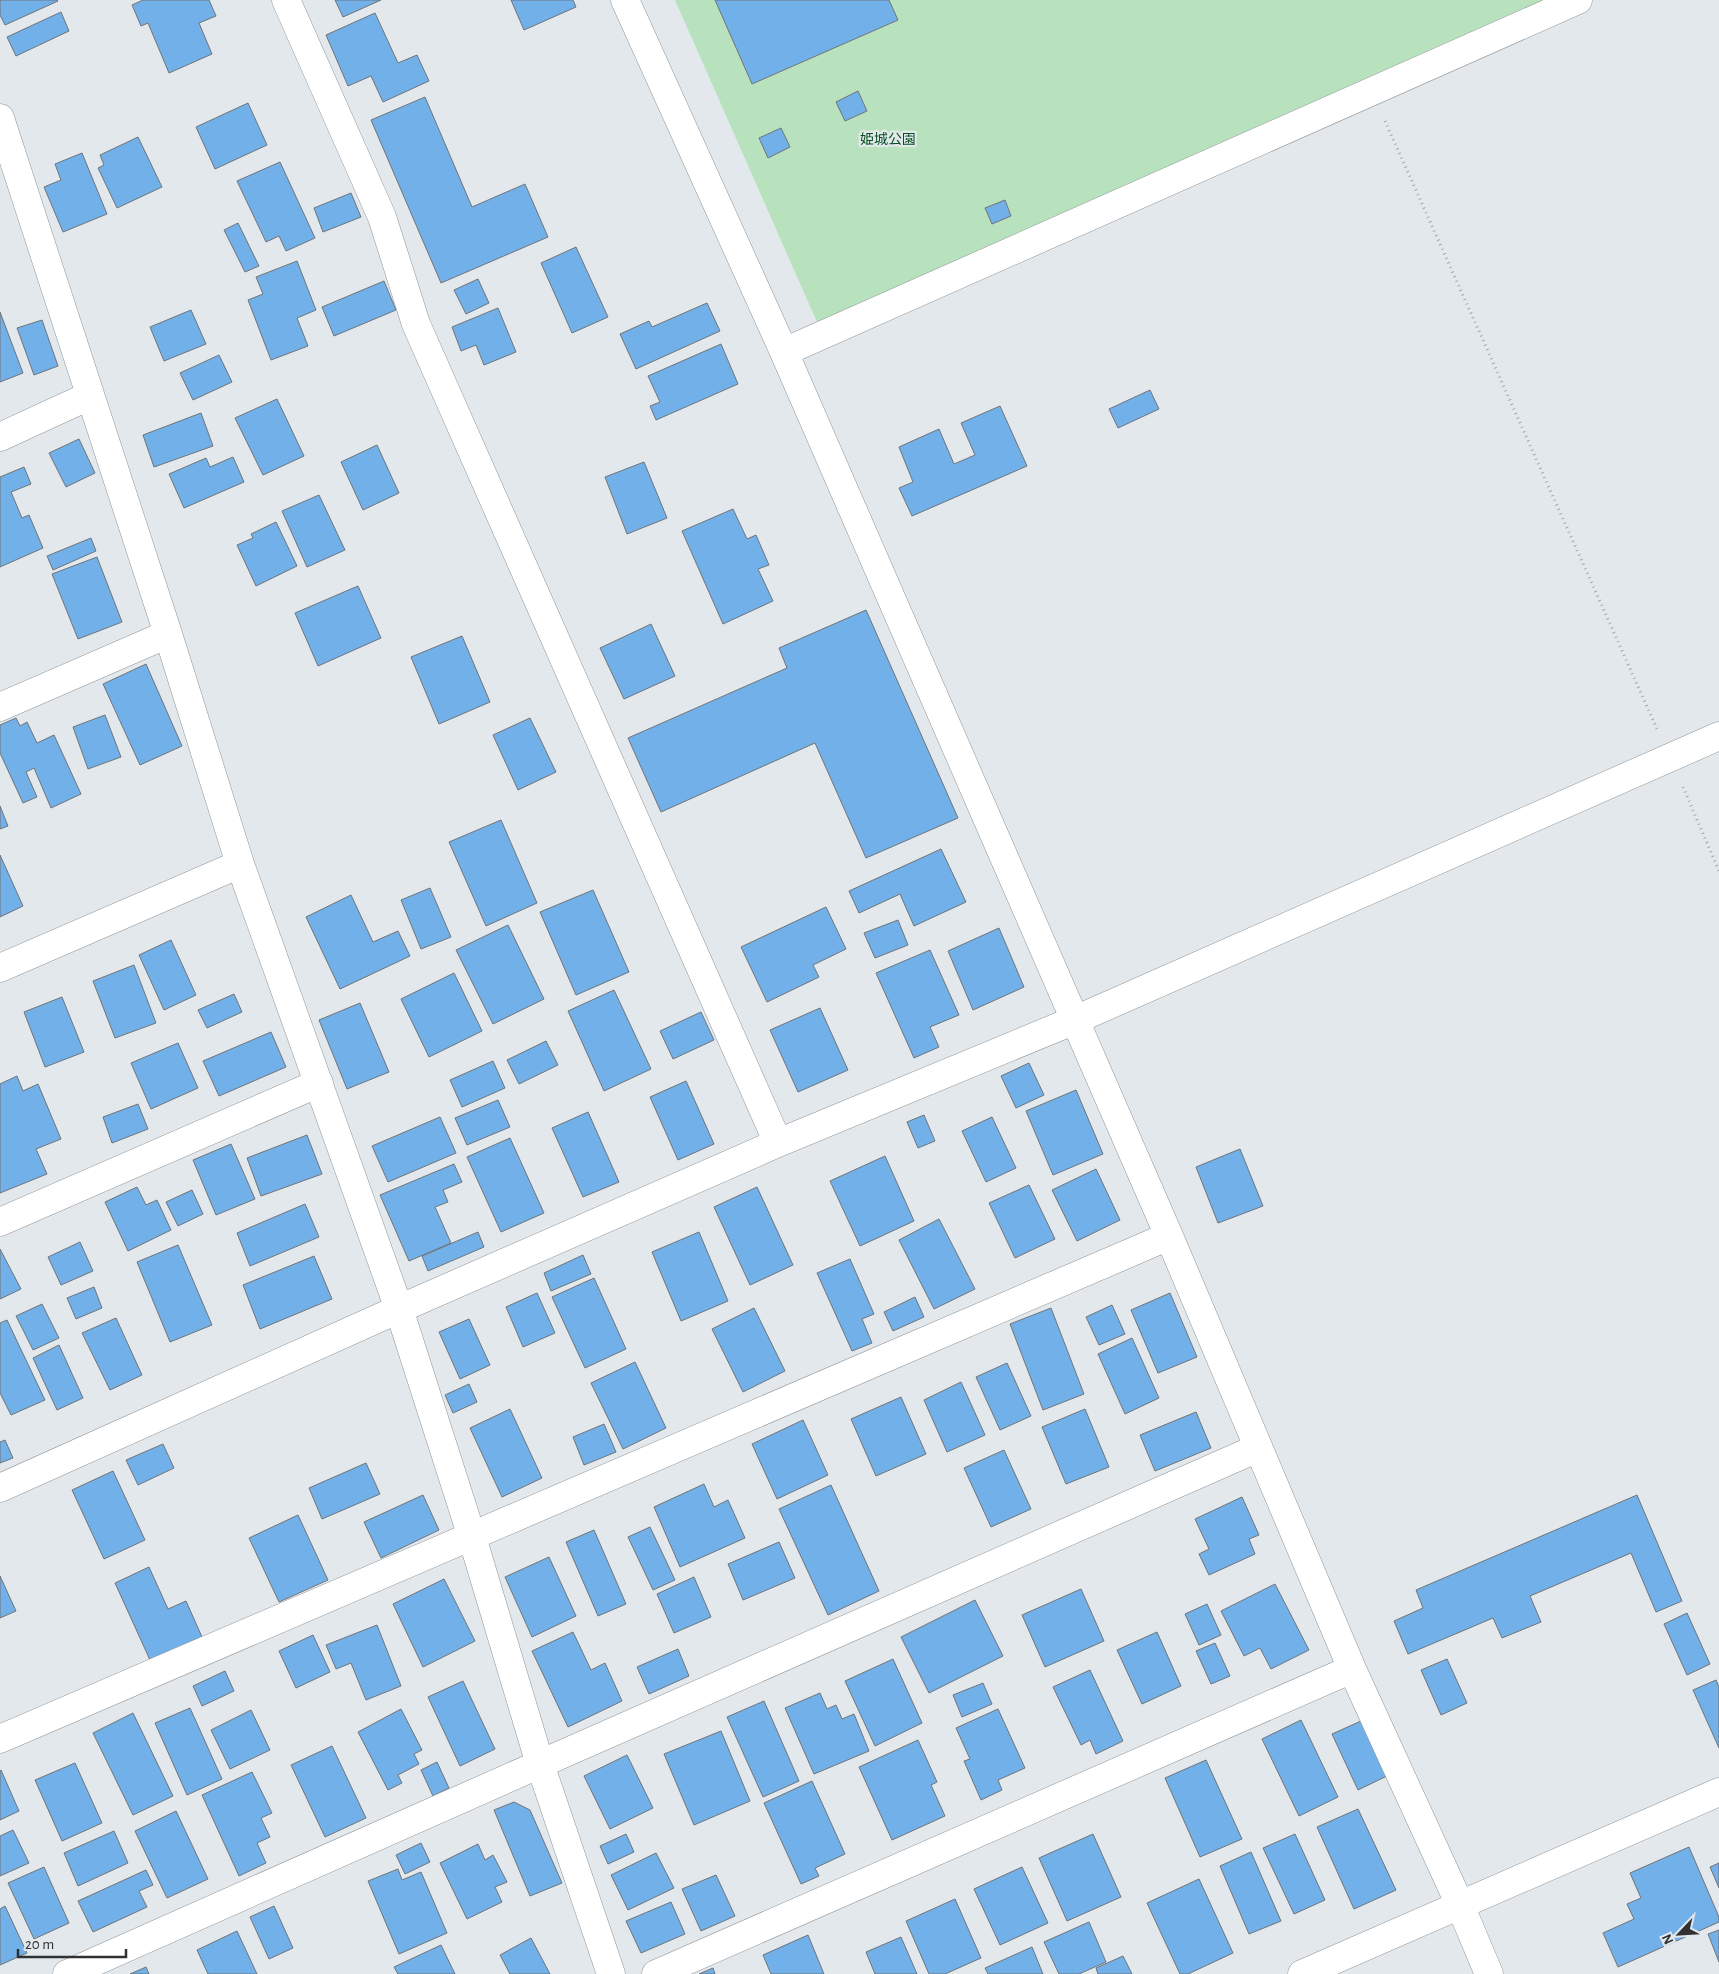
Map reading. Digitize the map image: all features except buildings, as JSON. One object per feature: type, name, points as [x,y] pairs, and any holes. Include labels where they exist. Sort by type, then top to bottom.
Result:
[{"type":"street","points":[[286,0],[382,217],[416,324],[778,1143]]},
{"type":"street","points":[[625,0],[784,352],[1169,1236],[1352,1670],[1460,1905],[1489,1974]]},
{"type":"street","points":[[784,352],[1578,0]]},
{"type":"street","points":[[0,118],[8,170],[89,396],[168,634],[240,864],[399,1308],[472,1537],[540,1764],[611,1974]]},
{"type":"street","points":[[0,437],[89,396]]},
{"type":"street","points":[[0,707],[168,634]]},
{"type":"street","points":[[0,1488],[399,1308],[778,1143],[1075,1020],[1719,736]]},
{"type":"street","points":[[0,968],[240,864]]},
{"type":"street","points":[[0,1222],[319,1083]]},
{"type":"street","points":[[0,1738],[472,1537],[1169,1236]]},
{"type":"street","points":[[67,1974],[1258,1448]]},
{"type":"street","points":[[656,1974],[1352,1670]]},
{"type":"street","points":[[1302,1974],[1719,1792]]},
{"type":"path","points":[[1371,91],[1670,757],[1719,871]]},
{"type":"green space","name":"姫城公園","points":[[675,0],[1543,0],[817,322]]}]
